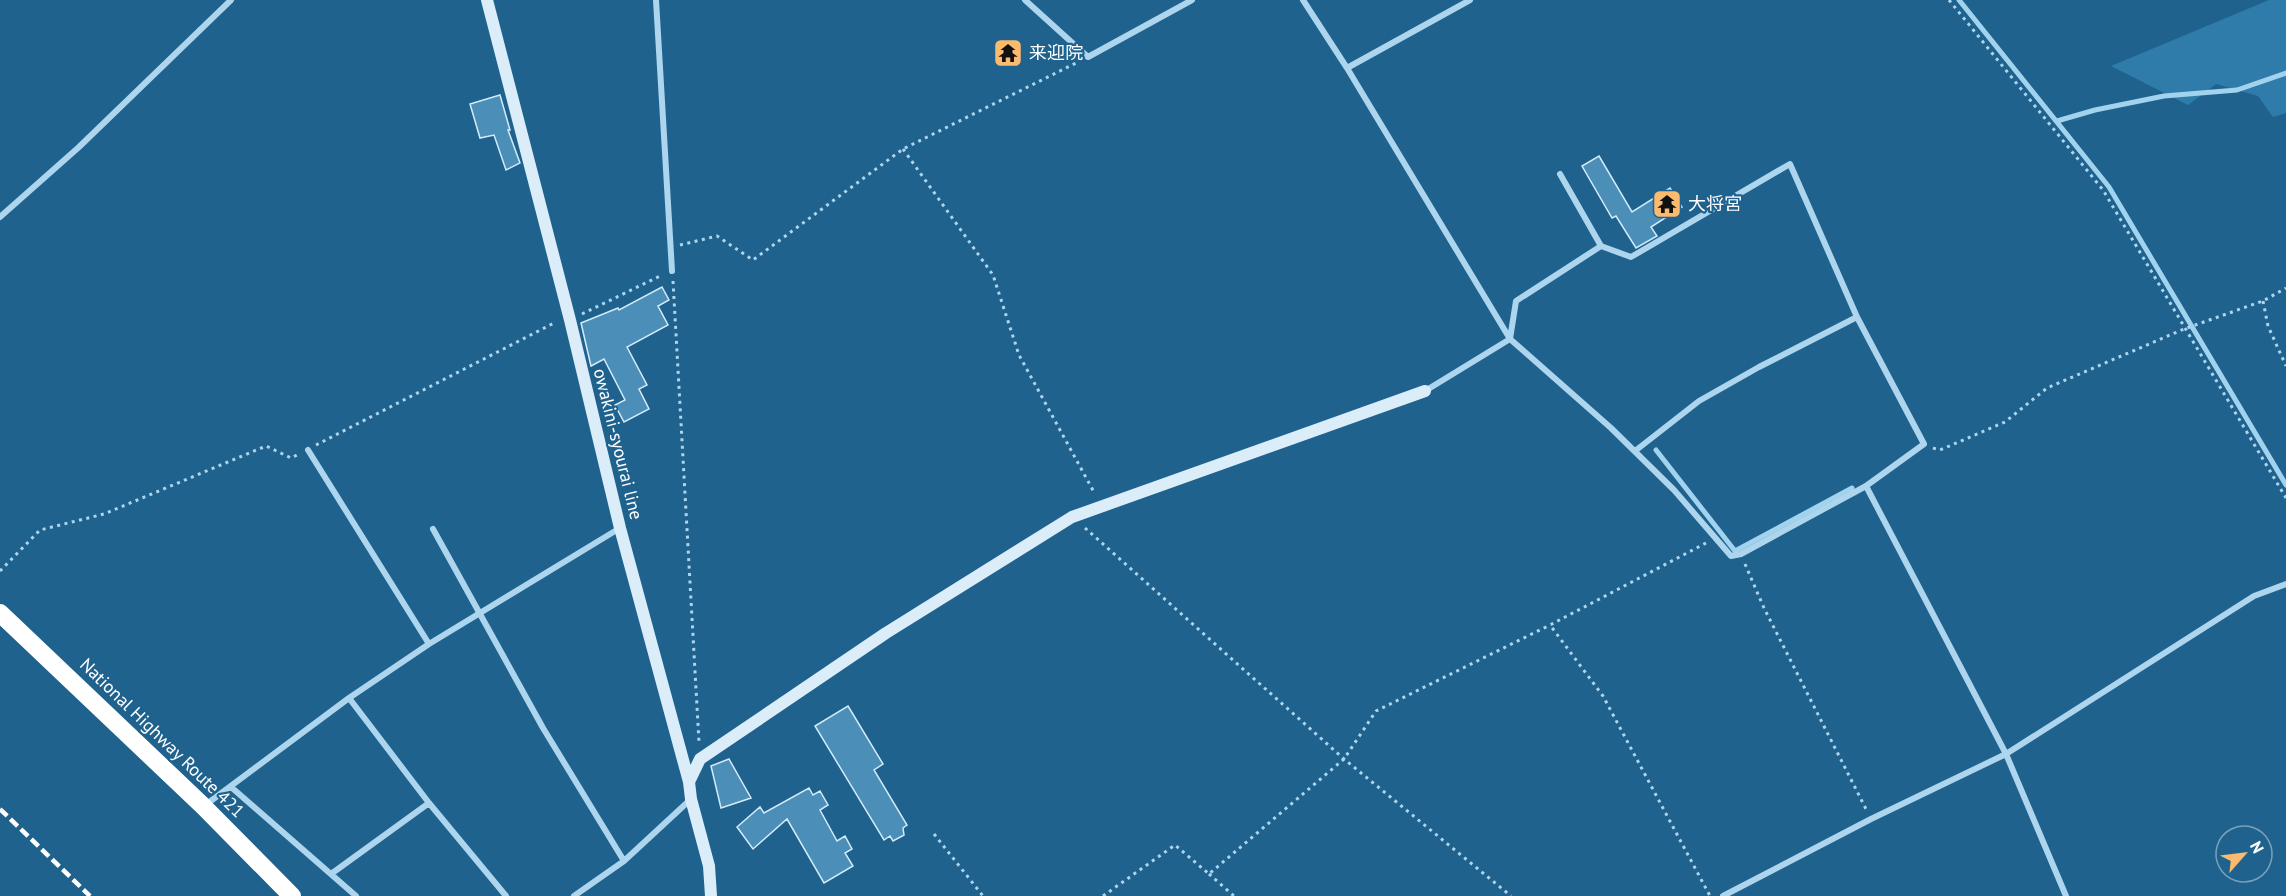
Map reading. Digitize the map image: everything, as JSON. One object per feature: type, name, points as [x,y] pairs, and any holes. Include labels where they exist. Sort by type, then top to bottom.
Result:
[{"type":"highway","name":"National Highway Route 421","points":[[0,613],[203,806],[292,896]]},
{"type":"main road","name":"owakini-syourai line","points":[[487,0],[569,318],[620,528],[689,782],[691,799],[709,866],[711,896]]},
{"type":"main road","points":[[689,782],[699,759],[886,633],[1072,517],[1425,391]]},
{"type":"street","points":[[0,217],[79,147],[231,0]]},
{"type":"street","points":[[656,0],[672,271]]},
{"type":"street","points":[[1024,0],[1088,57],[1192,0]]},
{"type":"street","points":[[1303,0],[1347,68],[1510,339],[1635,451],[1674,490],[1731,556],[1741,554],[1866,486],[1924,444],[1857,317],[1790,164],[1631,257],[1601,246],[1560,174]]},
{"type":"street","points":[[1347,68],[1470,0]]},
{"type":"street","points":[[1425,391],[1510,339],[1516,301],[1601,246]]},
{"type":"street","points":[[1635,451],[1699,401],[1759,367],[1857,317]]},
{"type":"street","points":[[308,450],[429,644]]},
{"type":"street","points":[[1866,486],[2006,754],[2066,896]]},
{"type":"street","points":[[203,806],[350,698],[429,644],[620,528]]},
{"type":"street","points":[[434,529],[543,728],[624,861]]},
{"type":"street","points":[[1723,896],[1871,819],[2006,754],[2254,596],[2286,584]]},
{"type":"street","points":[[350,698],[429,803],[506,896]]},
{"type":"street","points":[[231,787],[356,896]]},
{"type":"street","points":[[574,896],[624,861],[691,799]]},
{"type":"street","points":[[331,874],[429,803]]},
{"type":"path","points":[[1949,0],[2103,190],[2286,498]]},
{"type":"path","points":[[671,247],[717,236],[753,261],[903,149],[1088,57]]},
{"type":"path","points":[[903,149],[993,275],[1019,355],[1102,507]]},
{"type":"path","points":[[0,571],[40,531],[104,514],[266,446],[291,458],[569,318],[672,271],[699,759]]},
{"type":"path","points":[[1922,445],[1940,450],[2005,422],[2047,388],[2184,329],[2263,301],[2286,288]]},
{"type":"path","points":[[2263,301],[2268,326],[2286,366]]},
{"type":"path","points":[[1072,517],[1344,759],[1511,896]]},
{"type":"path","points":[[1209,874],[1344,759],[1377,711],[1550,626],[1716,538]]},
{"type":"path","points":[[1741,554],[1764,608],[1871,819]]},
{"type":"path","points":[[1550,626],[1603,696],[1710,896]]},
{"type":"path","points":[[934,834],[983,896]]},
{"type":"path","points":[[1103,896],[1175,845],[1234,896]]},
{"type":"shaded area","points":[[2269,0],[2286,0],[2286,113],[2273,117],[2258,96],[2216,84],[2188,105],[2111,66]]},
{"type":"building","points":[[500,95],[510,130],[508,130],[520,163],[506,170],[494,135],[480,138],[470,104]]},
{"type":"building","points":[[1599,156],[1632,212],[1670,188],[1682,207],[1651,227],[1657,236],[1636,248],[1616,216],[1612,218],[1582,166]]},
{"type":"building","points":[[662,287],[669,300],[658,306],[668,325],[627,347],[647,385],[639,389],[649,409],[624,422],[615,405],[625,400],[604,359],[591,366],[581,323],[618,308],[619,310]]},
{"type":"building","points":[[848,706],[883,764],[874,770],[907,825],[903,828],[904,835],[893,841],[890,836],[884,840],[815,726]]},
{"type":"building","points":[[729,759],[751,798],[721,808],[711,766]]},
{"type":"building","points":[[809,788],[813,795],[820,791],[828,805],[820,810],[837,841],[845,836],[852,849],[845,853],[853,866],[824,883],[787,819],[753,849],[737,827],[760,807],[764,813]]},
{"type":"waterway","points":[[1959,0],[2109,187],[2286,485]]},
{"type":"waterway","points":[[2057,121],[2095,110],[2164,96],[2237,90],[2286,73]]},
{"type":"waterway","points":[[1656,450],[1735,551],[1852,488]]},
{"type":"railway","points":[[0,809],[90,896]]},
{"type":"place","name":"来迎院","points":[[1008,53]]},
{"type":"place","name":"大将宮","points":[[1667,204]]}]
